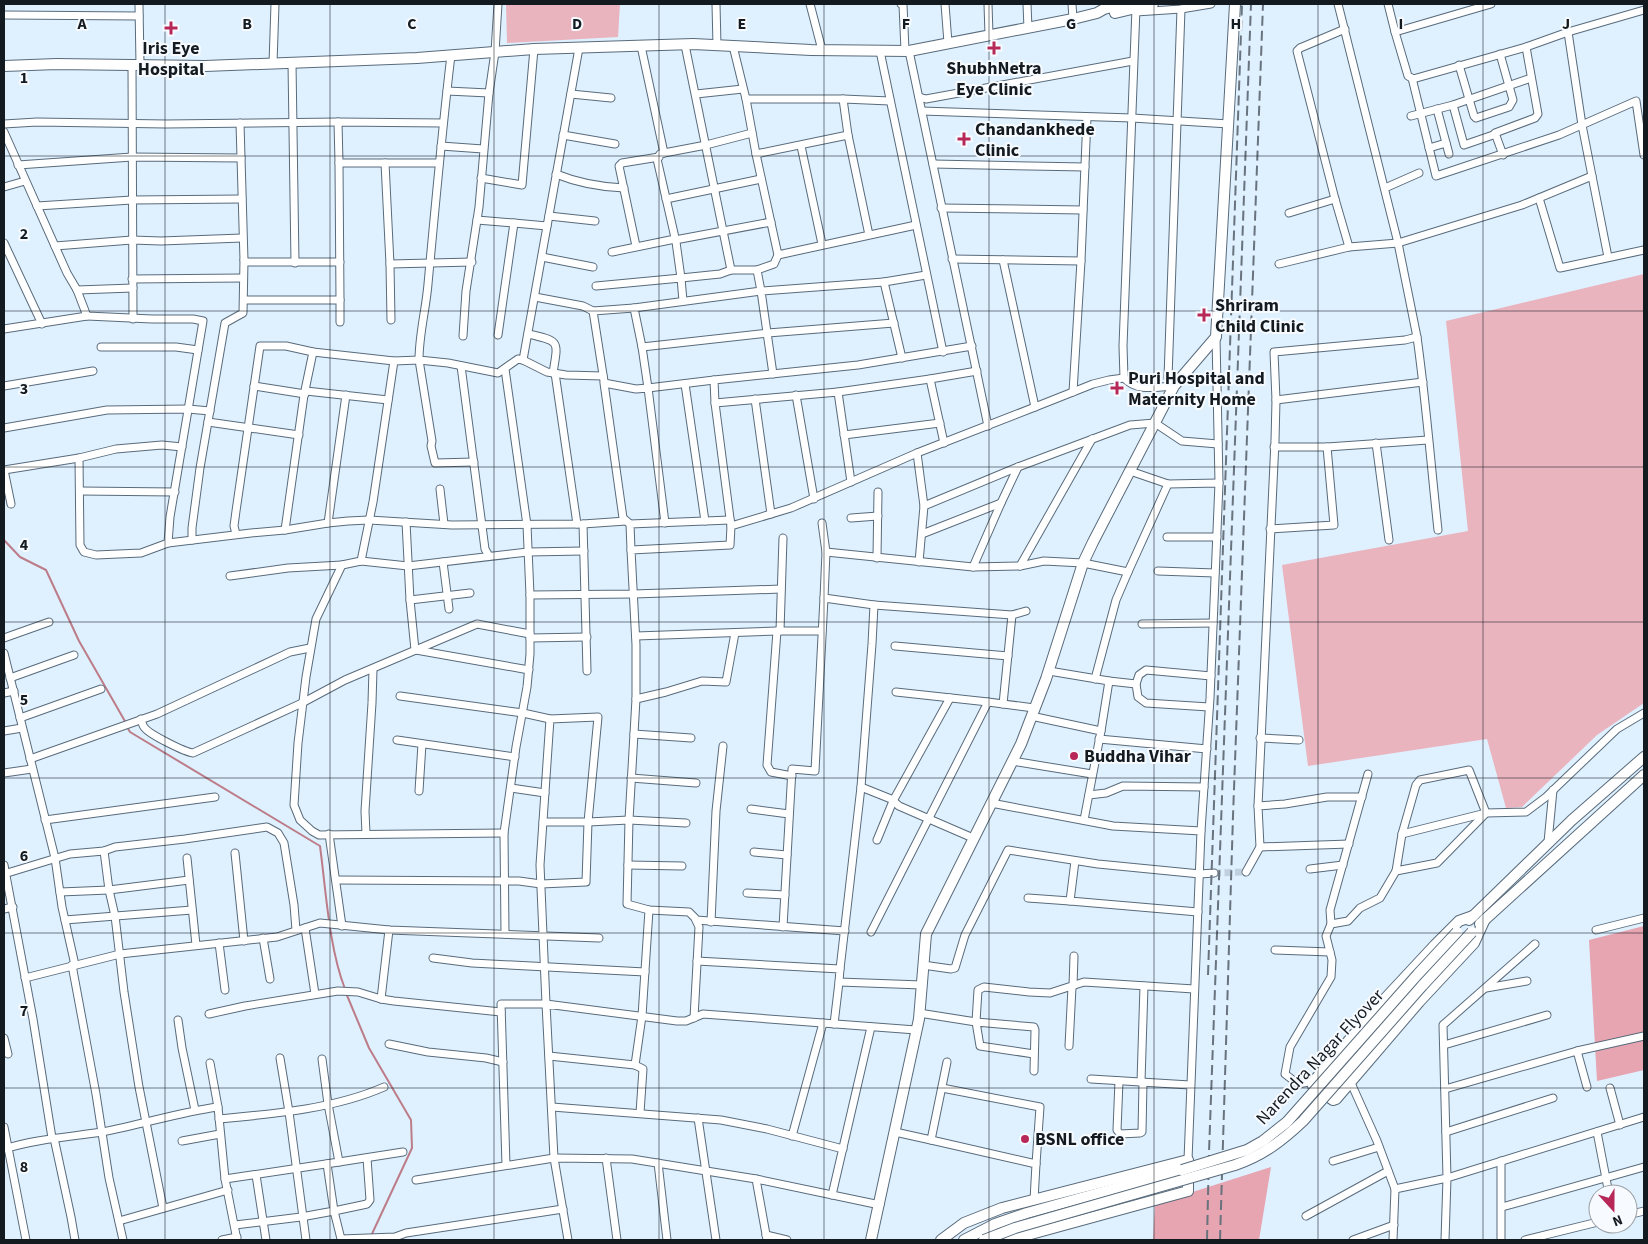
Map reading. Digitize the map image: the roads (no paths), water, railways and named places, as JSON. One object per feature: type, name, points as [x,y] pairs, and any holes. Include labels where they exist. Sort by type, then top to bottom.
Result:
[{"type":"street","points":[[133,319],[132,124],[139,4]]},
{"type":"street","points":[[273,64],[275,4]]},
{"type":"street","points":[[463,336],[466,294],[472,262],[495,52],[498,4]]},
{"type":"street","points":[[716,4],[718,46]]},
{"type":"street","points":[[810,4],[822,50]]},
{"type":"street","points":[[901,4],[903,5],[907,50],[919,97],[988,426]]},
{"type":"street","points":[[945,4],[948,43]]},
{"type":"street","points":[[988,4],[989,35]]},
{"type":"street","points":[[1027,4],[1028,28]]},
{"type":"street","points":[[1072,4],[1073,19]]},
{"type":"street","points":[[4,66],[57,64],[205,66],[273,64],[534,49],[685,45],[822,50],[907,50],[1028,28],[1126,7],[1153,4]]},
{"type":"street","points":[[1126,7],[1181,10],[1211,4]]},
{"type":"street","points":[[1009,1240],[1188,1191],[1194,988],[1201,831],[1210,707],[1219,483],[1216,337],[1236,4]]},
{"type":"street","points":[[1338,4],[1398,243],[1416,337],[1423,382],[1438,530]]},
{"type":"street","points":[[1390,4],[1395,32],[1408,76],[1412,78],[1436,176],[1503,155],[1636,101],[1644,155]]},
{"type":"street","points":[[1395,32],[1491,4]]},
{"type":"street","points":[[1126,7],[1133,61],[1123,346],[1124,378],[1131,385],[1143,388],[1174,386]]},
{"type":"street","points":[[1174,386],[1168,378],[1181,10]]},
{"type":"street","points":[[1412,78],[1526,47],[1568,32],[1644,10]]},
{"type":"street","points":[[4,15],[139,16]]},
{"type":"street","points":[[1345,30],[1300,48],[1298,51],[1335,200],[1349,247]]},
{"type":"street","points":[[1568,32],[1582,124],[1608,257]]},
{"type":"street","points":[[685,45],[731,270]]},
{"type":"street","points":[[642,46],[661,155]]},
{"type":"street","points":[[596,286],[720,274],[731,270],[757,270],[774,264],[778,255],[746,99],[733,46]]},
{"type":"street","points":[[1453,105],[1464,145],[1496,134],[1537,116],[1526,47]]},
{"type":"street","points":[[524,360],[579,48]]},
{"type":"street","points":[[481,178],[522,185],[534,49]]},
{"type":"street","points":[[880,50],[943,352]]},
{"type":"street","points":[[1459,65],[1476,118],[1509,107],[1512,104],[1513,100],[1500,54]]},
{"type":"street","points":[[451,55],[440,146],[427,293],[419,345],[419,360],[435,463],[474,462]]},
{"type":"street","points":[[919,97],[926,99],[1133,61]]},
{"type":"street","points":[[292,63],[295,262]]},
{"type":"street","points":[[1411,116],[1453,105],[1531,78]]},
{"type":"street","points":[[696,94],[743,88]]},
{"type":"street","points":[[447,91],[489,94]]},
{"type":"street","points":[[571,94],[611,98]]},
{"type":"street","points":[[746,99],[890,101]]},
{"type":"street","points":[[843,99],[848,135],[870,234]]},
{"type":"street","points":[[1436,109],[1448,154]]},
{"type":"street","points":[[922,111],[1132,118],[1229,124]]},
{"type":"street","points":[[1073,392],[1087,117]]},
{"type":"street","points":[[4,124],[37,122],[132,124],[443,123]]},
{"type":"street","points":[[338,122],[340,322]]},
{"type":"street","points":[[192,540],[192,528],[208,422],[225,323],[243,313],[244,260],[240,123]]},
{"type":"street","points":[[4,132],[67,273],[77,290],[87,316]]},
{"type":"street","points":[[636,246],[619,166],[622,163],[752,133]]},
{"type":"street","points":[[1496,134],[1503,155]]},
{"type":"street","points":[[564,135],[615,144]]},
{"type":"street","points":[[756,154],[848,135]]},
{"type":"street","points":[[1429,148],[1446,143]]},
{"type":"street","points":[[440,146],[484,149]]},
{"type":"street","points":[[801,146],[822,244]]},
{"type":"street","points":[[661,155],[657,159],[675,239],[683,301]]},
{"type":"street","points":[[18,165],[132,157],[241,158]]},
{"type":"street","points":[[339,163],[439,163]]},
{"type":"street","points":[[385,163],[391,320]]},
{"type":"street","points":[[933,164],[1085,167]]},
{"type":"street","points":[[1385,188],[1420,173]]},
{"type":"street","points":[[556,174],[569,180],[609,188],[624,188]]},
{"type":"street","points":[[1279,264],[1349,247],[1398,243],[1489,216],[1592,176]]},
{"type":"street","points":[[666,199],[761,179]]},
{"type":"street","points":[[4,187],[25,181]]},
{"type":"street","points":[[1539,198],[1560,268],[1644,250]]},
{"type":"street","points":[[37,206],[132,200],[242,199]]},
{"type":"street","points":[[1289,213],[1335,200]]},
{"type":"street","points":[[941,208],[1083,210]]},
{"type":"street","points":[[549,216],[595,222]]},
{"type":"street","points":[[477,220],[547,226]]},
{"type":"street","points":[[612,252],[771,222]]},
{"type":"street","points":[[498,335],[514,223]]},
{"type":"street","points":[[778,255],[916,225]]},
{"type":"street","points":[[55,246],[132,240],[161,241],[242,238]]},
{"type":"street","points":[[4,243],[42,324]]},
{"type":"street","points":[[542,257],[593,267]]},
{"type":"street","points":[[952,259],[1081,261]]},
{"type":"street","points":[[244,260],[246,262],[340,262]]},
{"type":"street","points":[[1003,260],[1034,407]]},
{"type":"street","points":[[390,264],[472,262]]},
{"type":"street","points":[[757,270],[762,291],[773,374]]},
{"type":"street","points":[[534,297],[583,306],[593,311],[634,308],[762,291],[884,282],[926,275]]},
{"type":"street","points":[[132,279],[243,278]]},
{"type":"street","points":[[884,282],[902,358]]},
{"type":"street","points":[[77,290],[133,288]]},
{"type":"street","points":[[244,300],[340,300]]},
{"type":"street","points":[[634,308],[648,388],[665,523]]},
{"type":"street","points":[[593,311],[623,518],[628,523],[634,594],[636,699],[629,820],[627,904],[649,910],[689,912],[696,920],[699,927],[694,1018]]},
{"type":"street","points":[[4,329],[87,316],[133,319],[193,319],[203,321],[168,543]]},
{"type":"street","points":[[642,347],[768,333],[894,323]]},
{"type":"street","points":[[528,334],[553,340],[557,349],[554,373],[584,551],[587,671]]},
{"type":"street","points":[[871,1240],[916,1030],[926,934],[1012,760],[1033,712],[1093,542],[1174,386],[1216,337]]},
{"type":"street","points":[[1246,872],[1260,847],[1258,806],[1260,738],[1276,400],[1274,352],[1405,340],[1416,337]]},
{"type":"street","points":[[236,534],[234,526],[260,346],[286,346],[313,352],[394,361],[419,360],[498,373],[518,359],[524,360],[547,372],[603,380],[636,389],[858,365],[972,346]]},
{"type":"street","points":[[101,347],[176,347],[198,350]]},
{"type":"street","points":[[285,530],[305,392],[313,352]]},
{"type":"street","points":[[361,561],[394,361]]},
{"type":"street","points":[[461,366],[485,549],[489,556]]},
{"type":"street","points":[[505,369],[527,525],[530,595],[528,670],[504,833],[505,934]]},
{"type":"street","points":[[715,403],[838,392],[930,379],[977,370]]},
{"type":"street","points":[[4,386],[93,371]]},
{"type":"street","points":[[79,458],[80,545],[84,552],[96,555],[141,553],[168,543],[285,530],[328,523],[369,520],[482,525],[705,521],[731,523],[791,508],[917,454],[1034,407],[1109,380],[1124,378]]},
{"type":"street","points":[[930,379],[944,443]]},
{"type":"street","points":[[631,550],[730,545],[731,523],[715,403],[714,380]]},
{"type":"street","points":[[1276,400],[1423,382]]},
{"type":"street","points":[[685,384],[705,521]]},
{"type":"street","points":[[254,386],[388,400]]},
{"type":"street","points":[[838,392],[852,482]]},
{"type":"street","points":[[328,523],[346,395]]},
{"type":"street","points":[[796,396],[814,499]]},
{"type":"street","points":[[755,399],[772,514]]},
{"type":"street","points":[[4,428],[107,410],[188,409],[210,411]]},
{"type":"street","points":[[208,422],[299,435]]},
{"type":"street","points":[[844,435],[940,423]]},
{"type":"street","points":[[924,506],[1018,467],[1130,425],[1155,424],[1182,441],[1218,444]]},
{"type":"street","points":[[1020,566],[1092,439]]},
{"type":"street","points":[[1274,447],[1428,440]]},
{"type":"street","points":[[1376,443],[1390,540]]},
{"type":"street","points":[[11,504],[4,470],[79,458],[116,449],[162,445],[182,447]]},
{"type":"street","points":[[1270,529],[1334,525],[1327,446]]},
{"type":"street","points":[[917,454],[924,506],[919,562]]},
{"type":"street","points":[[973,567],[1000,503],[1018,467]]},
{"type":"street","points":[[1130,471],[1168,484],[1219,483]]},
{"type":"street","points":[[1095,679],[1116,600],[1168,484]]},
{"type":"street","points":[[440,489],[444,524]]},
{"type":"street","points":[[80,491],[175,492]]},
{"type":"street","points":[[877,558],[878,492]]},
{"type":"street","points":[[922,534],[1000,503]]},
{"type":"street","points":[[851,518],[878,516]]},
{"type":"street","points":[[406,522],[415,650]]},
{"type":"street","points":[[782,927],[792,769],[815,771],[826,552],[822,524]]},
{"type":"street","points":[[1167,538],[1217,537]]},
{"type":"street","points":[[783,538],[779,631],[767,766],[770,772],[792,776]]},
{"type":"street","points":[[230,576],[288,568],[342,566],[361,561],[408,566],[528,552],[584,551]]},
{"type":"street","points":[[826,552],[973,567],[1020,566],[1044,561],[1084,564],[1128,572]]},
{"type":"street","points":[[443,562],[449,609]]},
{"type":"street","points":[[342,566],[316,619],[310,648],[302,703],[294,805],[300,820],[318,835],[504,833]]},
{"type":"street","points":[[1158,571],[1215,573]]},
{"type":"street","points":[[530,595],[781,589]]},
{"type":"street","points":[[410,600],[470,593]]},
{"type":"street","points":[[824,598],[874,606],[1012,615],[1026,611]]},
{"type":"street","points":[[834,1024],[861,787],[874,606]]},
{"type":"street","points":[[1003,704],[1012,615]]},
{"type":"street","points":[[4,638],[50,622]]},
{"type":"street","points":[[1142,624],[1213,623]]},
{"type":"street","points":[[141,719],[143,727],[152,734],[193,754],[302,703],[345,680],[373,670],[477,624],[530,636],[587,637]]},
{"type":"street","points":[[636,636],[822,631]]},
{"type":"street","points":[[636,699],[702,681],[726,682],[734,633]]},
{"type":"street","points":[[895,646],[1008,656]]},
{"type":"street","points":[[30,759],[157,714],[290,652],[310,648]]},
{"type":"street","points":[[415,650],[528,670]]},
{"type":"street","points":[[4,653],[55,859],[109,1178],[123,1240]]},
{"type":"street","points":[[10,678],[74,656]]},
{"type":"street","points":[[366,834],[365,811],[373,670]]},
{"type":"street","points":[[1210,707],[1146,702],[1138,697],[1136,684],[1139,675],[1146,670],[1211,676]]},
{"type":"street","points":[[1049,671],[1136,684]]},
{"type":"street","points":[[1084,820],[1109,681]]},
{"type":"street","points":[[20,718],[101,689]]},
{"type":"street","points":[[4,693],[14,691]]},
{"type":"street","points":[[896,692],[1003,704],[1101,731]]},
{"type":"street","points":[[336,880],[505,880],[541,884],[586,882],[588,822],[598,717],[550,719],[522,713],[400,696]]},
{"type":"street","points":[[877,840],[893,801],[950,698]]},
{"type":"street","points":[[871,932],[988,702]]},
{"type":"street","points":[[1402,834],[1486,813],[1526,812],[1553,790],[1617,729],[1644,713]]},
{"type":"street","points":[[550,719],[540,865],[554,1158],[568,1240]]},
{"type":"street","points":[[4,731],[22,728]]},
{"type":"street","points":[[634,734],[691,738]]},
{"type":"street","points":[[1260,738],[1299,740]]},
{"type":"street","points":[[1099,739],[1207,748]]},
{"type":"street","points":[[398,740],[515,757]]},
{"type":"street","points":[[419,791],[422,744]]},
{"type":"street","points":[[711,922],[716,811],[723,746]]},
{"type":"street","points":[[1485,919],[1474,943],[1420,1002],[1336,1100],[1333,1100],[1313,1086],[1314,1081],[1381,1003],[1459,921],[1473,916],[1548,842],[1644,758]]},
{"type":"street","points":[[1012,760],[1092,774]]},
{"type":"street","points":[[4,773],[32,769]]},
{"type":"street","points":[[1331,924],[1348,921],[1360,908],[1380,898],[1396,871],[1402,834],[1416,785],[1420,780],[1469,770],[1486,813]]},
{"type":"street","points":[[1314,1081],[1298,1084],[1285,1074],[1290,1047],[1331,977],[1332,960],[1326,936],[1331,924],[1330,910],[1368,774]]},
{"type":"street","points":[[631,778],[696,783]]},
{"type":"street","name":"Narendra Nagar Flyover","points":[[984,1240],[1015,1228],[1235,1165],[1253,1159],[1269,1150],[1302,1121],[1422,986],[1485,919],[1642,779]]},
{"type":"street","points":[[1089,796],[1106,793],[1123,786],[1204,787]]},
{"type":"street","points":[[861,787],[893,801],[899,806],[974,838]]},
{"type":"street","points":[[511,788],[545,793]]},
{"type":"street","points":[[1548,842],[1553,790]]},
{"type":"street","points":[[45,820],[215,797]]},
{"type":"street","points":[[1258,806],[1327,797],[1362,797]]},
{"type":"street","points":[[991,803],[1113,826],[1201,831]]},
{"type":"street","points":[[751,810],[790,814]]},
{"type":"street","points":[[1396,871],[1436,863],[1486,813]]},
{"type":"street","points":[[543,822],[629,820],[686,824]]},
{"type":"street","points":[[5,874],[70,854],[104,851],[115,847],[267,827],[278,833],[284,844],[296,930]]},
{"type":"street","points":[[329,834],[340,926]]},
{"type":"street","points":[[1260,847],[1349,844]]},
{"type":"street","points":[[923,965],[955,968],[965,935],[1008,850],[1098,864],[1200,874],[1214,873]]},
{"type":"street","points":[[104,851],[129,1021],[163,1208]]},
{"type":"street","points":[[754,852],[787,855]]},
{"type":"street","points":[[235,853],[244,941]]},
{"type":"street","points":[[187,858],[196,945]]},
{"type":"street","points":[[1070,901],[1075,861]]},
{"type":"street","points":[[4,864],[53,1138],[75,1240]]},
{"type":"street","points":[[1310,869],[1343,864]]},
{"type":"street","points":[[628,865],[682,866]]},
{"type":"street","points":[[60,892],[109,890],[189,880]]},
{"type":"street","points":[[747,893],[784,895]]},
{"type":"street","points":[[1028,898],[1198,912]]},
{"type":"street","points":[[4,909],[13,907]]},
{"type":"street","points":[[65,920],[192,910]]},
{"type":"street","points":[[635,1065],[642,1016],[649,910]]},
{"type":"street","name":"Narendra Nagar Flyover","points":[[964,1240],[995,1224],[1027,1213],[1182,1170],[1247,1150],[1264,1142],[1287,1122],[1418,974],[1473,916]]},
{"type":"street","points":[[1596,930],[1644,918]]},
{"type":"street","points":[[696,920],[845,931]]},
{"type":"street","points":[[25,978],[120,954],[277,937],[320,923],[389,930],[599,938]]},
{"type":"street","points":[[305,928],[315,994]]},
{"type":"street","points":[[381,999],[389,930]]},
{"type":"street","points":[[263,938],[270,979]]},
{"type":"street","points":[[219,943],[225,990]]},
{"type":"street","points":[[1445,1240],[1447,1178],[1443,1025],[1535,944]]},
{"type":"street","points":[[1275,950],[1330,952]]},
{"type":"street","points":[[1069,1046],[1074,956]]},
{"type":"street","points":[[432,958],[472,963],[545,965],[645,972]]},
{"type":"street","points":[[697,961],[840,969]]},
{"type":"street","points":[[1485,988],[1527,981]]},
{"type":"street","points":[[840,982],[922,985]]},
{"type":"street","points":[[1034,1054],[980,1046],[976,1022],[978,990],[980,988],[984,986],[1050,993],[1084,982],[1194,988]]},
{"type":"street","points":[[1119,1081],[1118,1130],[1120,1134],[1140,1133],[1142,1132],[1144,986]]},
{"type":"street","points":[[209,1014],[245,1006],[338,991],[358,992],[381,999],[501,1012]]},
{"type":"street","points":[[506,1166],[501,1004],[546,1004],[686,1021],[703,1014],[916,1030]]},
{"type":"street","points":[[919,1013],[976,1022],[1034,1027],[1034,1071]]},
{"type":"street","points":[[1444,1045],[1547,1015]]},
{"type":"street","points":[[178,1020],[182,1048],[196,1110]]},
{"type":"street","points":[[792,1136],[823,1023]]},
{"type":"street","points":[[832,1195],[871,1027]]},
{"type":"street","points":[[1445,1089],[1577,1051],[1644,1036]]},
{"type":"street","points":[[4,1038],[8,1054]]},
{"type":"street","points":[[389,1044],[428,1052],[486,1058],[503,1062]]},
{"type":"street","points":[[1577,1051],[1587,1087]]},
{"type":"street","points":[[549,1056],[635,1065],[643,1069],[640,1113]]},
{"type":"street","points":[[280,1058],[306,1240]]},
{"type":"street","points":[[322,1059],[339,1162]]},
{"type":"street","points":[[930,1140],[947,1062]]},
{"type":"street","points":[[210,1063],[218,1107],[225,1179],[237,1238],[222,1240]]},
{"type":"street","points":[[1091,1079],[1190,1085]]},
{"type":"street","points":[[1351,1083],[1395,1188],[1393,1240]]},
{"type":"street","points":[[219,1119],[289,1112],[368,1094],[384,1087]]},
{"type":"street","points":[[942,1088],[1040,1107],[1034,1200]]},
{"type":"street","points":[[1610,1088],[1620,1125]]},
{"type":"street","points":[[1446,1132],[1553,1098]]},
{"type":"street","points":[[5,1148],[53,1138],[101,1132],[196,1110],[218,1107]]},
{"type":"street","points":[[552,1107],[721,1120],[843,1149]]},
{"type":"street","points":[[1395,1188],[1447,1178],[1644,1117]]},
{"type":"street","points":[[698,1118],[716,1240]]},
{"type":"street","points":[[4,1127],[5,1148],[26,1240]]},
{"type":"street","points":[[895,1132],[1036,1164]]},
{"type":"street","points":[[1596,1132],[1606,1184]]},
{"type":"street","points":[[182,1141],[220,1134]]},
{"type":"street","points":[[1333,1161],[1379,1147]]},
{"type":"street","points":[[225,1179],[403,1152]]},
{"type":"street","points":[[235,1225],[302,1217],[367,1204],[371,1198],[367,1158]]},
{"type":"street","points":[[416,1180],[554,1158],[632,1159],[756,1179],[880,1205]]},
{"type":"street","points":[[606,1158],[617,1240]]},
{"type":"street","points":[[940,1240],[964,1223],[1002,1208],[1188,1160]]},
{"type":"street","points":[[1501,1161],[1501,1240]]},
{"type":"street","points":[[658,1163],[668,1240]]},
{"type":"street","points":[[328,1164],[334,1211],[341,1239],[395,1236],[563,1209]]},
{"type":"street","points":[[1502,1207],[1644,1166]]},
{"type":"street","points":[[1306,1216],[1388,1172]]},
{"type":"street","points":[[256,1175],[266,1240]]},
{"type":"street","points":[[756,1179],[767,1238],[787,1240]]},
{"type":"street","points":[[119,1220],[228,1190]]},
{"type":"street","points":[[1353,1240],[1394,1225]]},
{"type":"street","points":[[1525,1240],[1544,1238],[1588,1225]]},
{"type":"waterway","points":[[4,540],[20,557],[46,570],[79,641],[126,723]]},
{"type":"waterway","points":[[127,727],[130,732],[320,846],[335,956],[345,989]]},
{"type":"waterway","points":[[346,993],[369,1048],[411,1120],[412,1148],[371,1236]]},
{"type":"tunnel","points":[[1214,873],[1246,872]]},
{"type":"railway","points":[[1208,975],[1242,4]]},
{"type":"railway","points":[[1207,1240],[1251,4]]},
{"type":"railway","points":[[1220,1240],[1233,816],[1263,4]]},
{"type":"place","name":"Iris Eye Hospital","points":[[171,28]]},
{"type":"place","name":"ShubhNetra Eye Clinic","points":[[994,48]]},
{"type":"place","name":"Chandankhede Clinic","points":[[964,139]]},
{"type":"place","name":"Shriram Child Clinic","points":[[1204,315]]},
{"type":"place","name":"Puri Hospital and Maternity Home","points":[[1117,388]]},
{"type":"place","name":"Buddha Vihar","points":[[1074,756]]},
{"type":"place","name":"BSNL office","points":[[1025,1139]]}]
